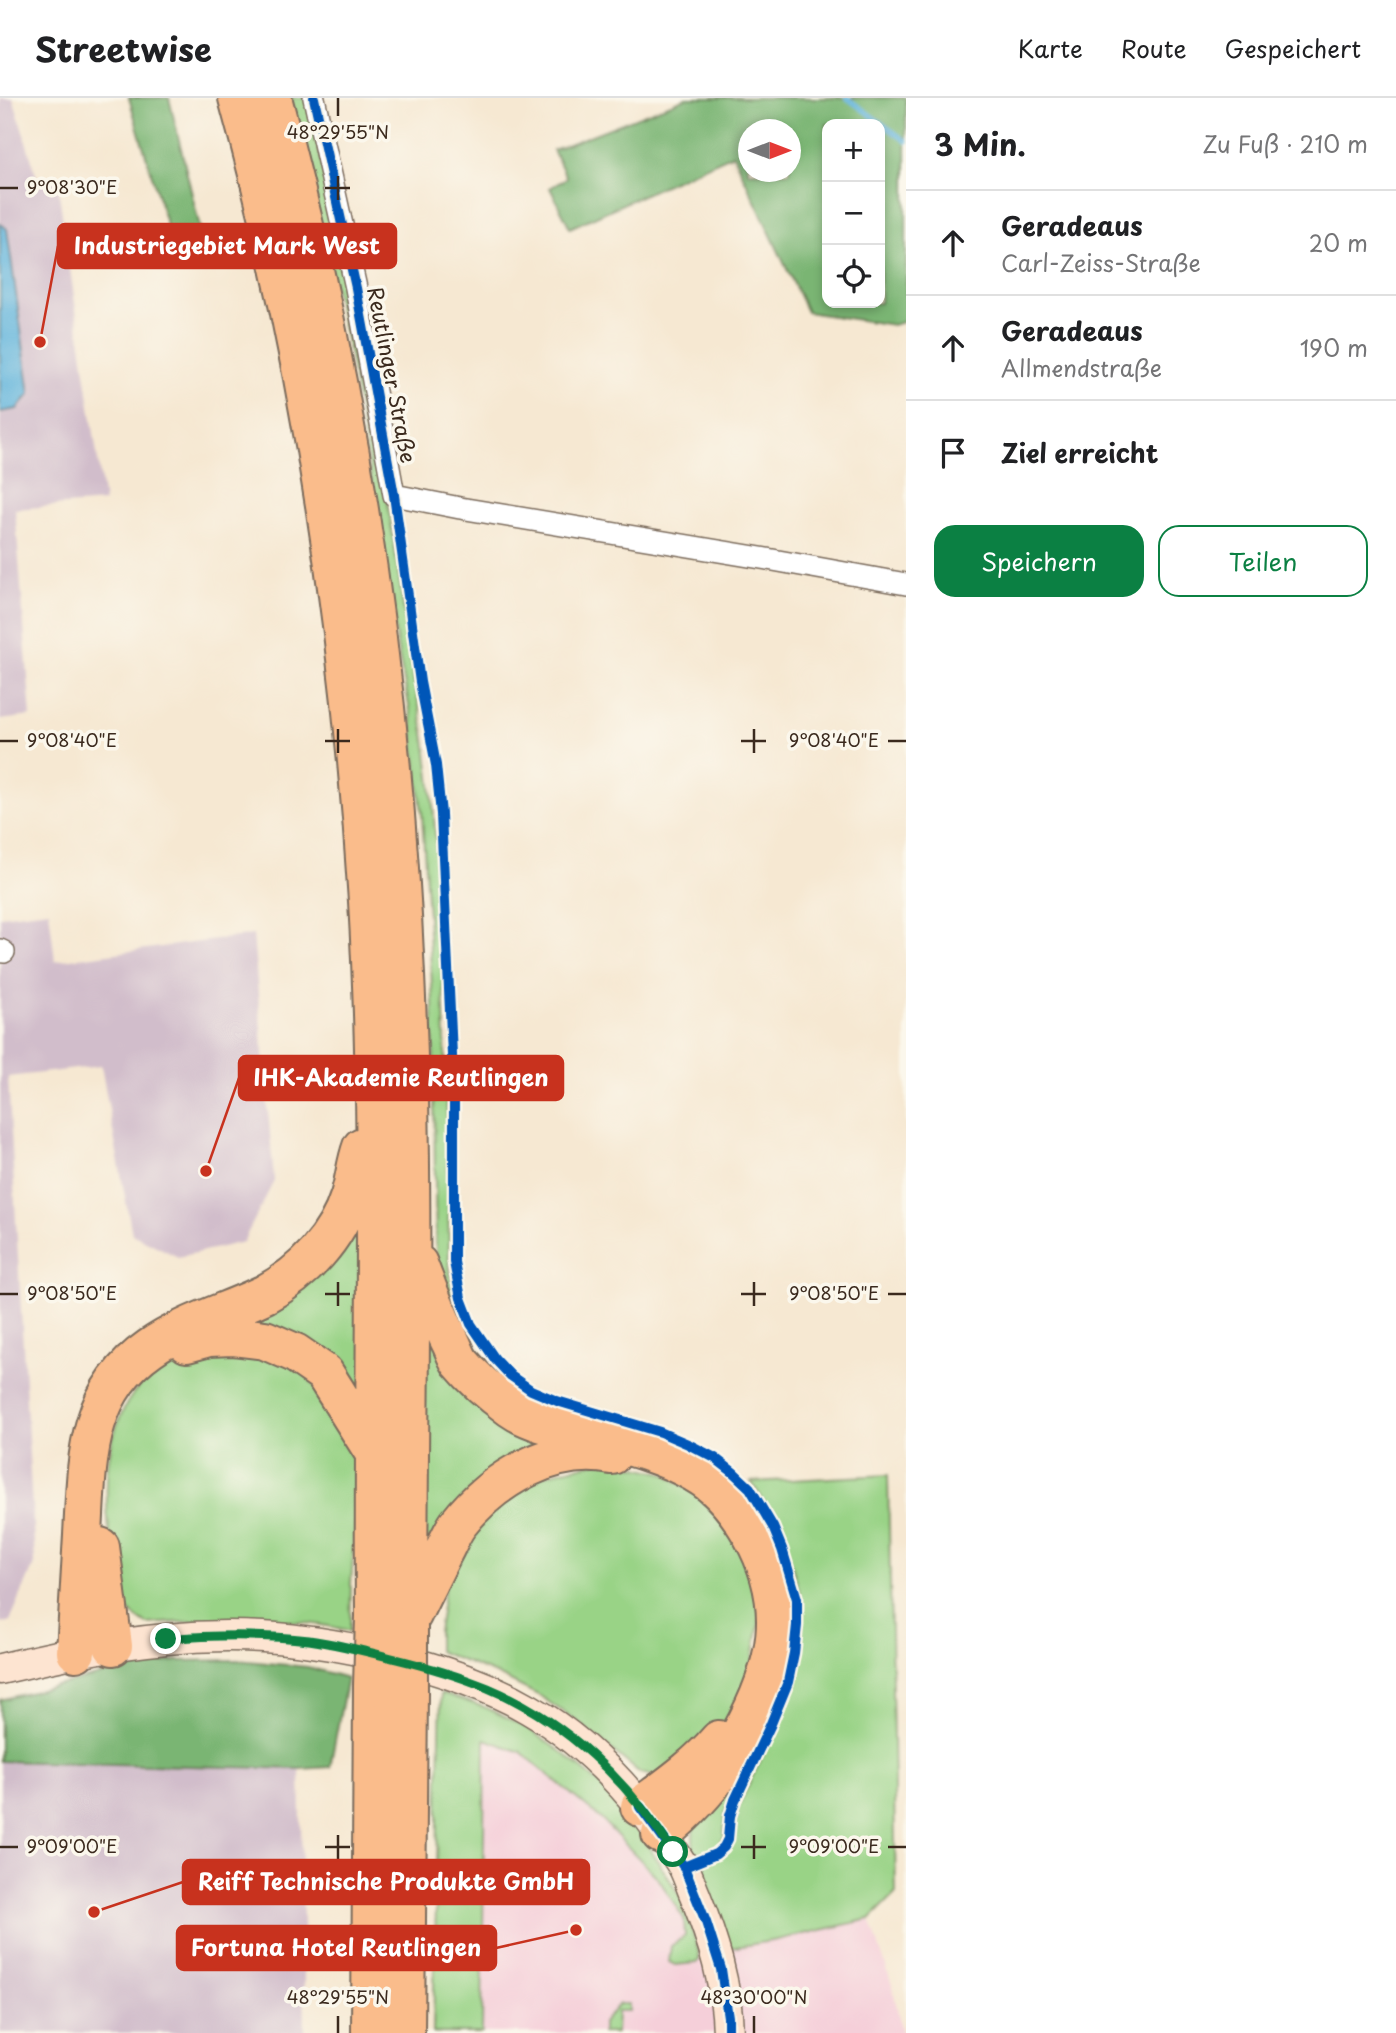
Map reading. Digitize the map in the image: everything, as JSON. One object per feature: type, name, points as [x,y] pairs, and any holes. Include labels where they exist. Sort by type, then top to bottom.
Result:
[{"type":"highway","points":[[238,98],[268,214],[325,508],[345,655],[361,807],[368,903],[375,1109],[375,1454],[397,1621]]},
{"type":"highway","points":[[272,98],[334,368],[359,512],[387,720],[405,975],[410,1242],[397,1621],[371,2033]]},
{"type":"highway","points":[[76,1652],[88,1455],[95,1420],[111,1388],[123,1372],[150,1348],[170,1336],[279,1286],[315,1255],[345,1212],[359,1156],[375,1109]]},
{"type":"highway","points":[[410,1242],[440,1321],[460,1361],[484,1387],[513,1410],[542,1423],[670,1459],[699,1475],[725,1497],[746,1523],[763,1554],[774,1589],[776,1617],[774,1650],[766,1682],[723,1767],[683,1816],[651,1820]]},
{"type":"highway","points":[[113,1646],[100,1549],[98,1475],[101,1453],[105,1432],[123,1392],[133,1379],[156,1359],[186,1344],[209,1337],[232,1336],[265,1340],[295,1353],[324,1373],[375,1454]]},
{"type":"highway","points":[[397,1621],[456,1525],[480,1500],[511,1476],[573,1453],[604,1454],[635,1459],[666,1469],[692,1483],[716,1503],[738,1528],[753,1559],[763,1591],[766,1617],[764,1648],[744,1705],[727,1731],[708,1754],[679,1778],[651,1820]]},
{"type":"highway","points":[[391,1690],[405,2033]]},
{"type":"street","name":"Reutlinger Straße","points":[[314,98],[356,288],[394,495],[460,509],[906,584]]},
{"type":"street","points":[[0,1669],[113,1646],[201,1636],[273,1637],[344,1646],[433,1668],[491,1689],[531,1710],[568,1735],[595,1759],[651,1820],[684,1867],[716,1952],[728,2017],[728,2033]]},
{"type":"shaded area","points":[[0,98],[13,98],[38,181],[57,180],[104,502],[15,509],[31,716],[0,720]]},
{"type":"shaded area","points":[[49,910],[55,961],[253,935],[274,1181],[243,1242],[178,1257],[132,1234],[101,1066],[8,1077],[35,1562],[10,1621],[0,1624],[0,916]]},
{"type":"shaded area","points":[[485,1739],[521,1752],[601,1819],[658,1878],[684,1919],[699,1952],[870,1919],[893,1988],[902,2033],[482,2033]]},
{"type":"shaded area","points":[[0,1761],[300,1769],[305,2033],[0,2033]]},
{"type":"green space","points":[[129,98],[169,98],[200,228],[187,242],[168,230]]},
{"type":"green space","points":[[291,98],[307,98],[356,320],[377,434],[429,769],[442,958],[449,1262],[457,1310],[467,1332],[481,1352],[496,1370],[520,1388],[555,1405],[675,1443],[713,1463],[735,1479],[752,1497],[767,1524],[789,1586],[793,1624],[786,1670],[773,1708],[725,1814],[724,1837],[712,1852],[694,1853],[695,1821],[728,1774],[755,1727],[765,1704],[779,1656],[782,1607],[772,1562],[763,1542],[740,1505],[709,1476],[690,1464],[639,1442],[540,1411],[505,1392],[487,1376],[464,1348],[452,1328],[444,1303],[436,1261],[433,1003],[422,813],[411,715],[350,356]]},
{"type":"green space","points":[[686,98],[906,98],[906,321],[893,325],[807,312],[746,182],[801,182],[801,119],[738,119],[738,165],[733,154],[570,228],[550,188],[567,178],[553,150]]},
{"type":"green space","points":[[369,1176],[369,1415],[234,1329]]},
{"type":"green space","points":[[423,1305],[561,1439],[424,1578]]},
{"type":"green space","points":[[187,1351],[292,1358],[353,1434],[357,1507],[350,1631],[276,1621],[223,1620],[147,1624],[122,1603],[116,1588],[107,1509],[110,1450],[127,1402],[141,1384],[158,1369]]},
{"type":"green space","points":[[605,1460],[664,1473],[715,1507],[749,1560],[760,1617],[750,1676],[724,1728],[658,1777],[640,1773],[578,1722],[540,1696],[498,1675],[438,1651],[438,1632],[449,1559],[515,1482]]},
{"type":"green space","points":[[888,1475],[896,1893],[870,1919],[730,1948],[700,1863],[723,1853],[729,1846],[737,1810],[786,1702],[800,1652],[802,1626],[800,1595],[788,1552],[775,1521],[751,1482]]},
{"type":"green space","points":[[237,1660],[308,1667],[347,1678],[330,1767],[300,1769],[0,1761],[0,1700],[116,1671],[169,1661]]},
{"type":"green space","points":[[441,1693],[487,1708],[527,1728],[601,1785],[629,1816],[680,1896],[699,1952],[699,1960],[696,1963],[675,1965],[669,1962],[671,1946],[685,1936],[684,1919],[658,1878],[601,1819],[521,1752],[485,1739],[482,2033],[433,2033]]},
{"type":"green space","points":[[619,2004],[629,2004],[629,2011],[617,2011],[616,2033],[602,2033],[602,2024]]},
{"type":"water","points":[[0,223],[7,229],[30,394],[17,409],[0,412]]},
{"type":"waterway","points":[[847,98],[906,141]]},
{"type":"cycle path","points":[[314,98],[356,288],[394,495],[420,682],[436,765],[441,814],[454,1099],[454,1262],[461,1298],[471,1324],[495,1359],[511,1376],[531,1390],[557,1401],[660,1432],[715,1458],[733,1472],[750,1488],[773,1527],[797,1599],[794,1653],[788,1682],[735,1800],[728,1839],[716,1854],[684,1867]]},
{"type":"cycle path","points":[[640,1807],[684,1867],[706,1922],[721,1969],[728,2033]]},
{"type":"place","name":"Industriegebiet Mark West","points":[[40,342]]},
{"type":"place","name":"IHK-Akademie Reutlingen","points":[[206,1171]]},
{"type":"place","name":"Reiff Technische Produkte GmbH","points":[[94,1912]]},
{"type":"place","name":"Fortuna Hotel Reutlingen","points":[[576,1930]]},
{"type":"route","points":[[166,1639],[238,1635],[309,1640],[413,1662],[491,1689],[531,1710],[568,1735],[604,1767],[640,1807],[673,1852]]}]
